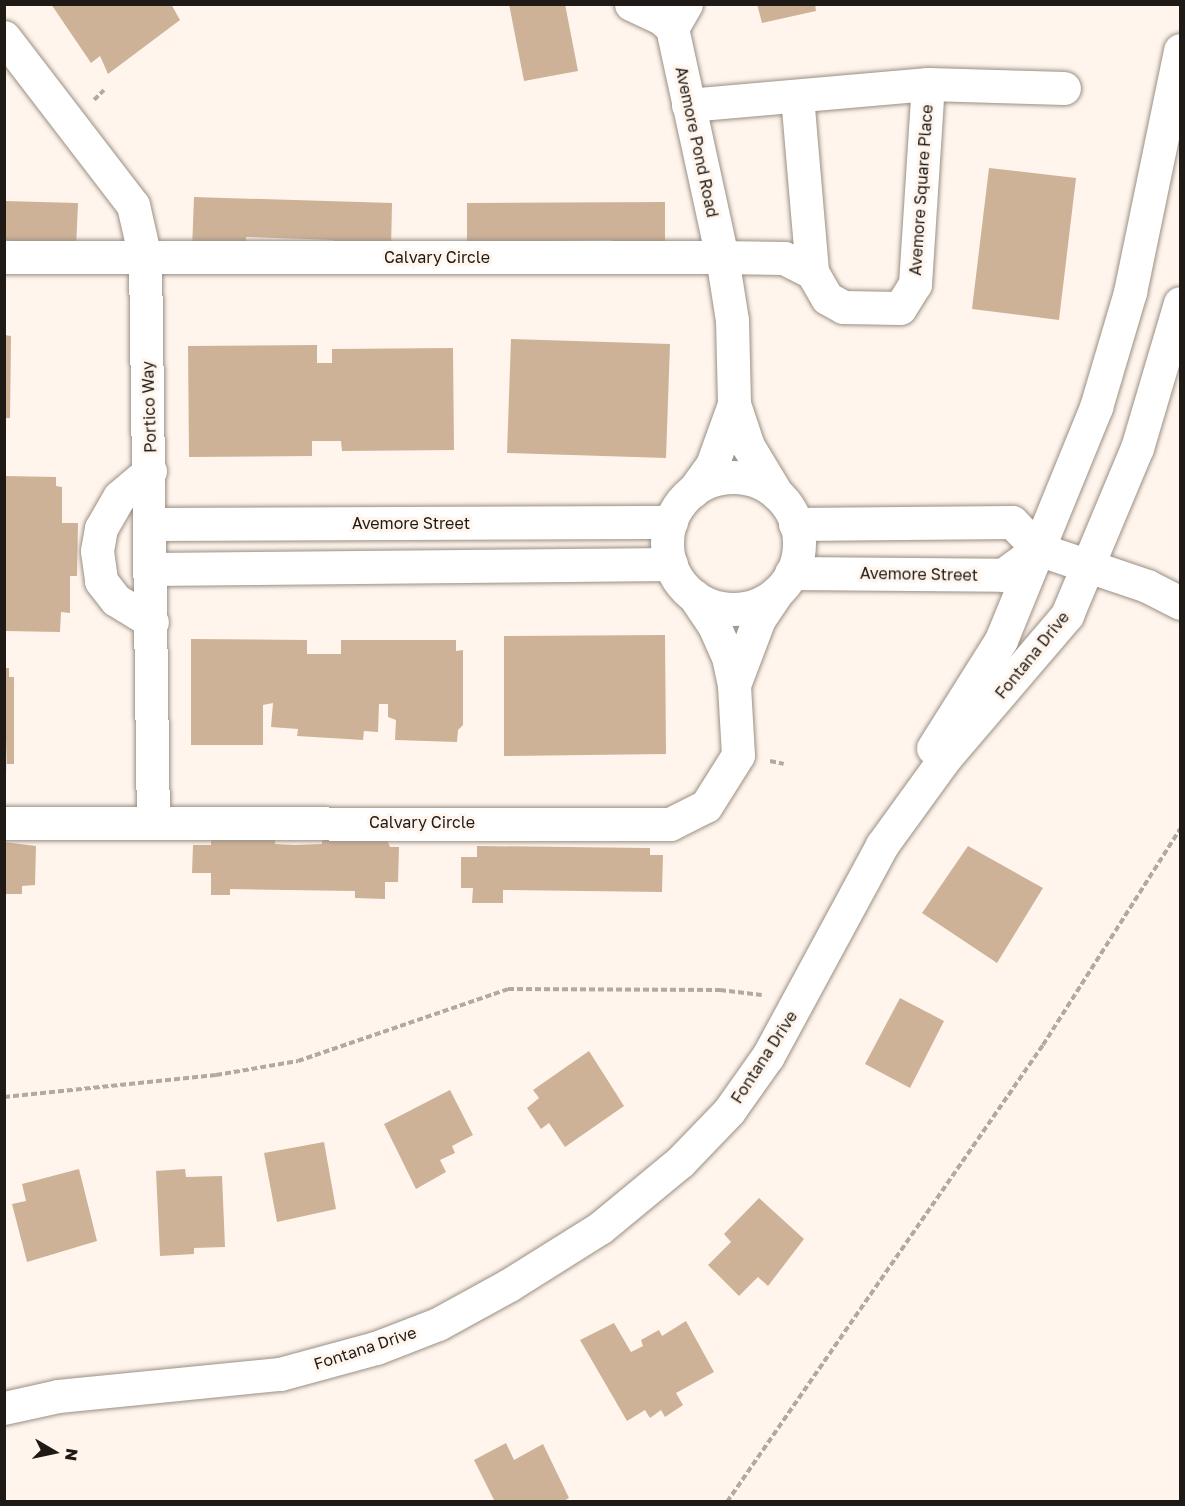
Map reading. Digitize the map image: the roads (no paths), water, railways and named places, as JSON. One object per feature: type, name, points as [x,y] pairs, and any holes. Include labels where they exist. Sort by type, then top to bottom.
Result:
[{"type":"street","name":"Avemore Pond Road","points":[[631,4],[661,18],[679,16],[688,105],[722,256]]},
{"type":"street","name":"Portico Way","points":[[4,37],[133,205],[145,258],[151,524],[153,821]]},
{"type":"street","points":[[882,845],[904,794],[1001,640],[1096,407],[1130,292],[1180,50]]},
{"type":"street","points":[[688,105],[928,84],[1064,88]]},
{"type":"street","name":"Avemore Square Place","points":[[812,272],[827,298],[843,307],[885,310],[900,308],[909,299],[915,284],[928,84]]},
{"type":"street","points":[[797,96],[812,272]]},
{"type":"street","points":[[734,404],[712,465],[674,512],[668,555],[675,576],[694,596],[730,609],[751,607],[784,582],[799,541],[795,524],[748,446],[734,404],[732,320],[722,256],[784,258],[812,272]]},
{"type":"street","name":"Calvary Circle","points":[[4,257],[722,256]]},
{"type":"street","name":"Fontana Drive","points":[[4,1408],[58,1396],[280,1374],[376,1348],[438,1324],[600,1228],[681,1162],[729,1111],[774,1046],[882,845],[945,758],[1067,615],[1137,448],[1180,303]]},
{"type":"street","points":[[150,471],[119,497],[101,528],[97,551],[101,581],[116,600],[152,622]]},
{"type":"street","points":[[693,491],[726,477],[748,478],[778,495]]},
{"type":"street","name":"Avemore Street","points":[[151,524],[671,522]]},
{"type":"street","points":[[795,524],[1012,522],[1038,549],[1089,566],[1180,603]]},
{"type":"street","name":"Avemore Street","points":[[784,582],[1003,575],[1038,549]]},
{"type":"street","points":[[151,569],[671,564]]},
{"type":"street","name":"Calvary Circle","points":[[734,685],[759,619],[784,582]]},
{"type":"street","name":"Calvary Circle","points":[[4,823],[153,821],[669,824],[706,806],[738,755],[734,685],[728,657],[713,624],[694,596]]}]
